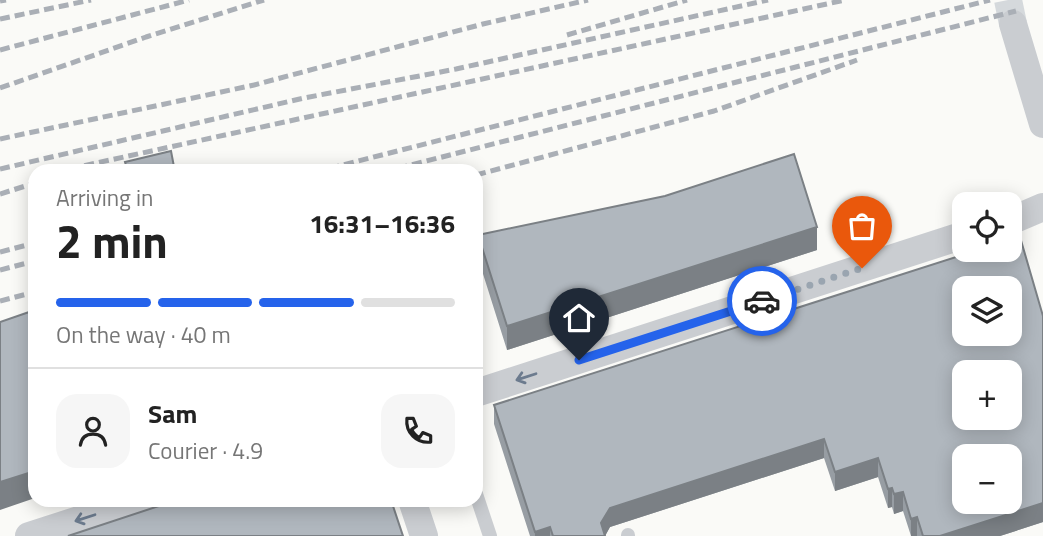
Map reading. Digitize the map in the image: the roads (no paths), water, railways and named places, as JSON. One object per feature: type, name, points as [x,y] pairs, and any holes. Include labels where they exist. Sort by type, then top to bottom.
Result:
[{"type":"street","points":[[1013,24],[1043,124]]},
{"type":"street","points":[[1022,216],[1043,207]]},
{"type":"street","points":[[483,391],[952,239]]},
{"type":"street","points":[[29,536],[119,507]]},
{"type":"street","points":[[414,507],[424,536]]},
{"type":"lane","points":[[481,507],[491,536]]},
{"type":"tunnel","points":[[1008,0],[1013,24]]},
{"type":"railway","points":[[0,1],[6,0]]},
{"type":"railway","points":[[0,19],[91,0]]},
{"type":"railway","points":[[0,50],[189,0]]},
{"type":"railway","points":[[0,88],[146,37],[264,0]]},
{"type":"railway","points":[[0,139],[254,85],[483,24],[588,0]]},
{"type":"railway","points":[[567,35],[687,0]]},
{"type":"railway","points":[[0,169],[304,98],[456,69],[768,0]]},
{"type":"railway","points":[[92,164],[845,0]]},
{"type":"railway","points":[[346,164],[990,0]]},
{"type":"railway","points":[[414,164],[1016,11]]},
{"type":"railway","points":[[483,173],[714,111],[857,60]]},
{"type":"railway","points":[[0,194],[28,185]]},
{"type":"railway","points":[[0,252],[28,245]]},
{"type":"railway","points":[[0,270],[28,263]]},
{"type":"railway","points":[[0,301],[28,294]]}]
